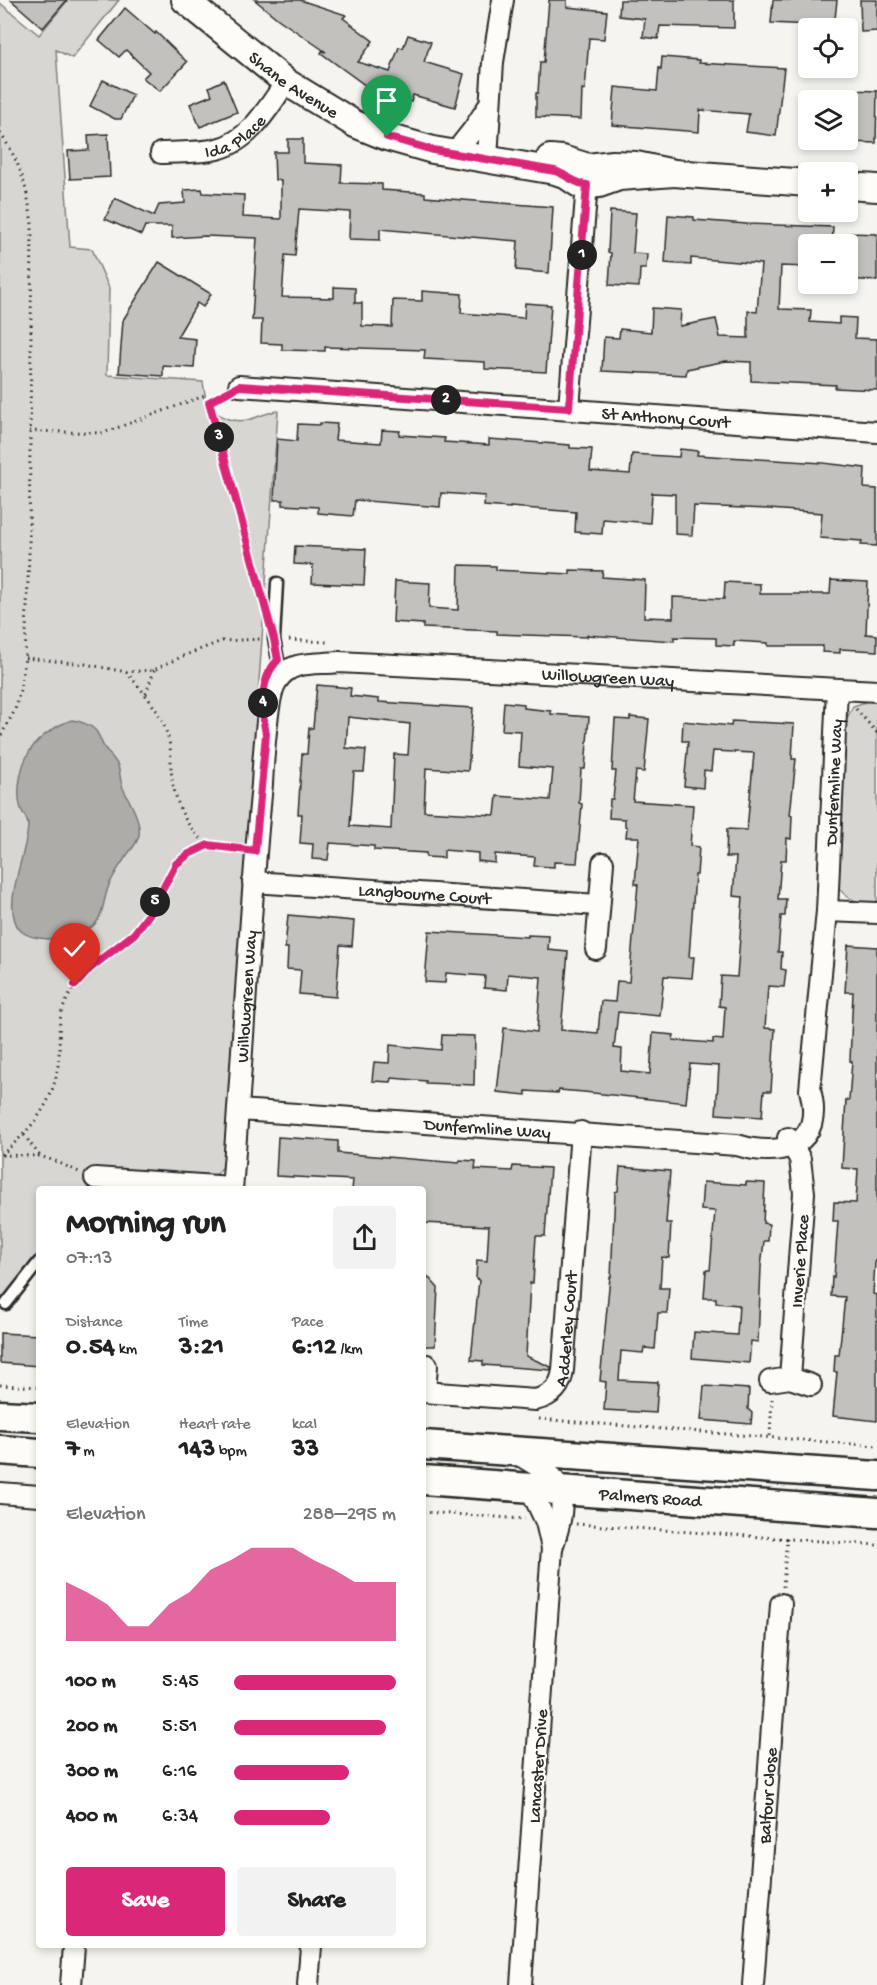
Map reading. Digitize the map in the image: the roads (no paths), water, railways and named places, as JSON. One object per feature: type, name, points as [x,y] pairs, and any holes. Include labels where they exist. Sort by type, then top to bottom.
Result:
[{"type":"main road","points":[[0,1415],[36,1417]]},
{"type":"main road","name":"Palmers Road","points":[[426,1444],[877,1476]]},
{"type":"main road","points":[[0,1450],[36,1453]]},
{"type":"main road","name":"Palmers Road","points":[[426,1480],[877,1513]]},
{"type":"street","points":[[487,158],[494,53],[503,0]]},
{"type":"street","name":"Shane Avenue","points":[[196,4],[286,82],[355,124],[412,145],[487,158],[562,159],[587,176],[613,164],[636,165],[674,173],[798,182]]},
{"type":"street","name":"Ida Place","points":[[161,153],[216,149],[237,142],[256,123],[286,82]]},
{"type":"street","points":[[454,154],[489,105]]},
{"type":"street","points":[[569,408],[587,176]]},
{"type":"street","points":[[858,187],[877,188]]},
{"type":"street","name":"St Anthony Court","points":[[239,386],[877,432]]},
{"type":"street","name":"Willowgreen Way","points":[[232,1186],[255,851],[266,734],[274,684],[282,665],[339,662],[837,698],[877,691]]},
{"type":"street","name":"Dunfermline Way","points":[[239,1110],[581,1132],[737,1145],[766,1151],[791,1142],[800,1124],[805,1099],[810,1090],[826,910],[837,698]]},
{"type":"street","points":[[596,949],[603,863]]},
{"type":"street","name":"Langbourne Court","points":[[253,882],[598,905]]},
{"type":"street","points":[[826,910],[877,913]]},
{"type":"street","name":"Adderley Court","points":[[426,1392],[536,1400],[550,1395],[560,1384],[563,1370],[581,1132]]},
{"type":"street","name":"Inverie Place","points":[[790,1378],[804,1193],[800,1159],[791,1142]]},
{"type":"street","points":[[95,1178],[126,1186]]},
{"type":"street","name":"Adderley Court","points":[[426,1374],[427,1365]]},
{"type":"street","points":[[770,1387],[790,1378],[811,1385]]},
{"type":"street","points":[[513,1451],[549,1475],[558,1490]]},
{"type":"street","points":[[530,1488],[553,1522]]},
{"type":"street","name":"Lancaster Drive","points":[[521,1985],[553,1522],[562,1513],[558,1490]]},
{"type":"street","points":[[0,1493],[36,1496]]},
{"type":"street","name":"Balfour Close","points":[[753,1985],[781,1604]]},
{"type":"street","points":[[71,1985],[74,1948]]},
{"type":"street","points":[[308,1985],[311,1948]]},
{"type":"lane","points":[[277,583],[274,639],[282,665]]},
{"type":"lane","points":[[6,1304],[36,1266]]}]
